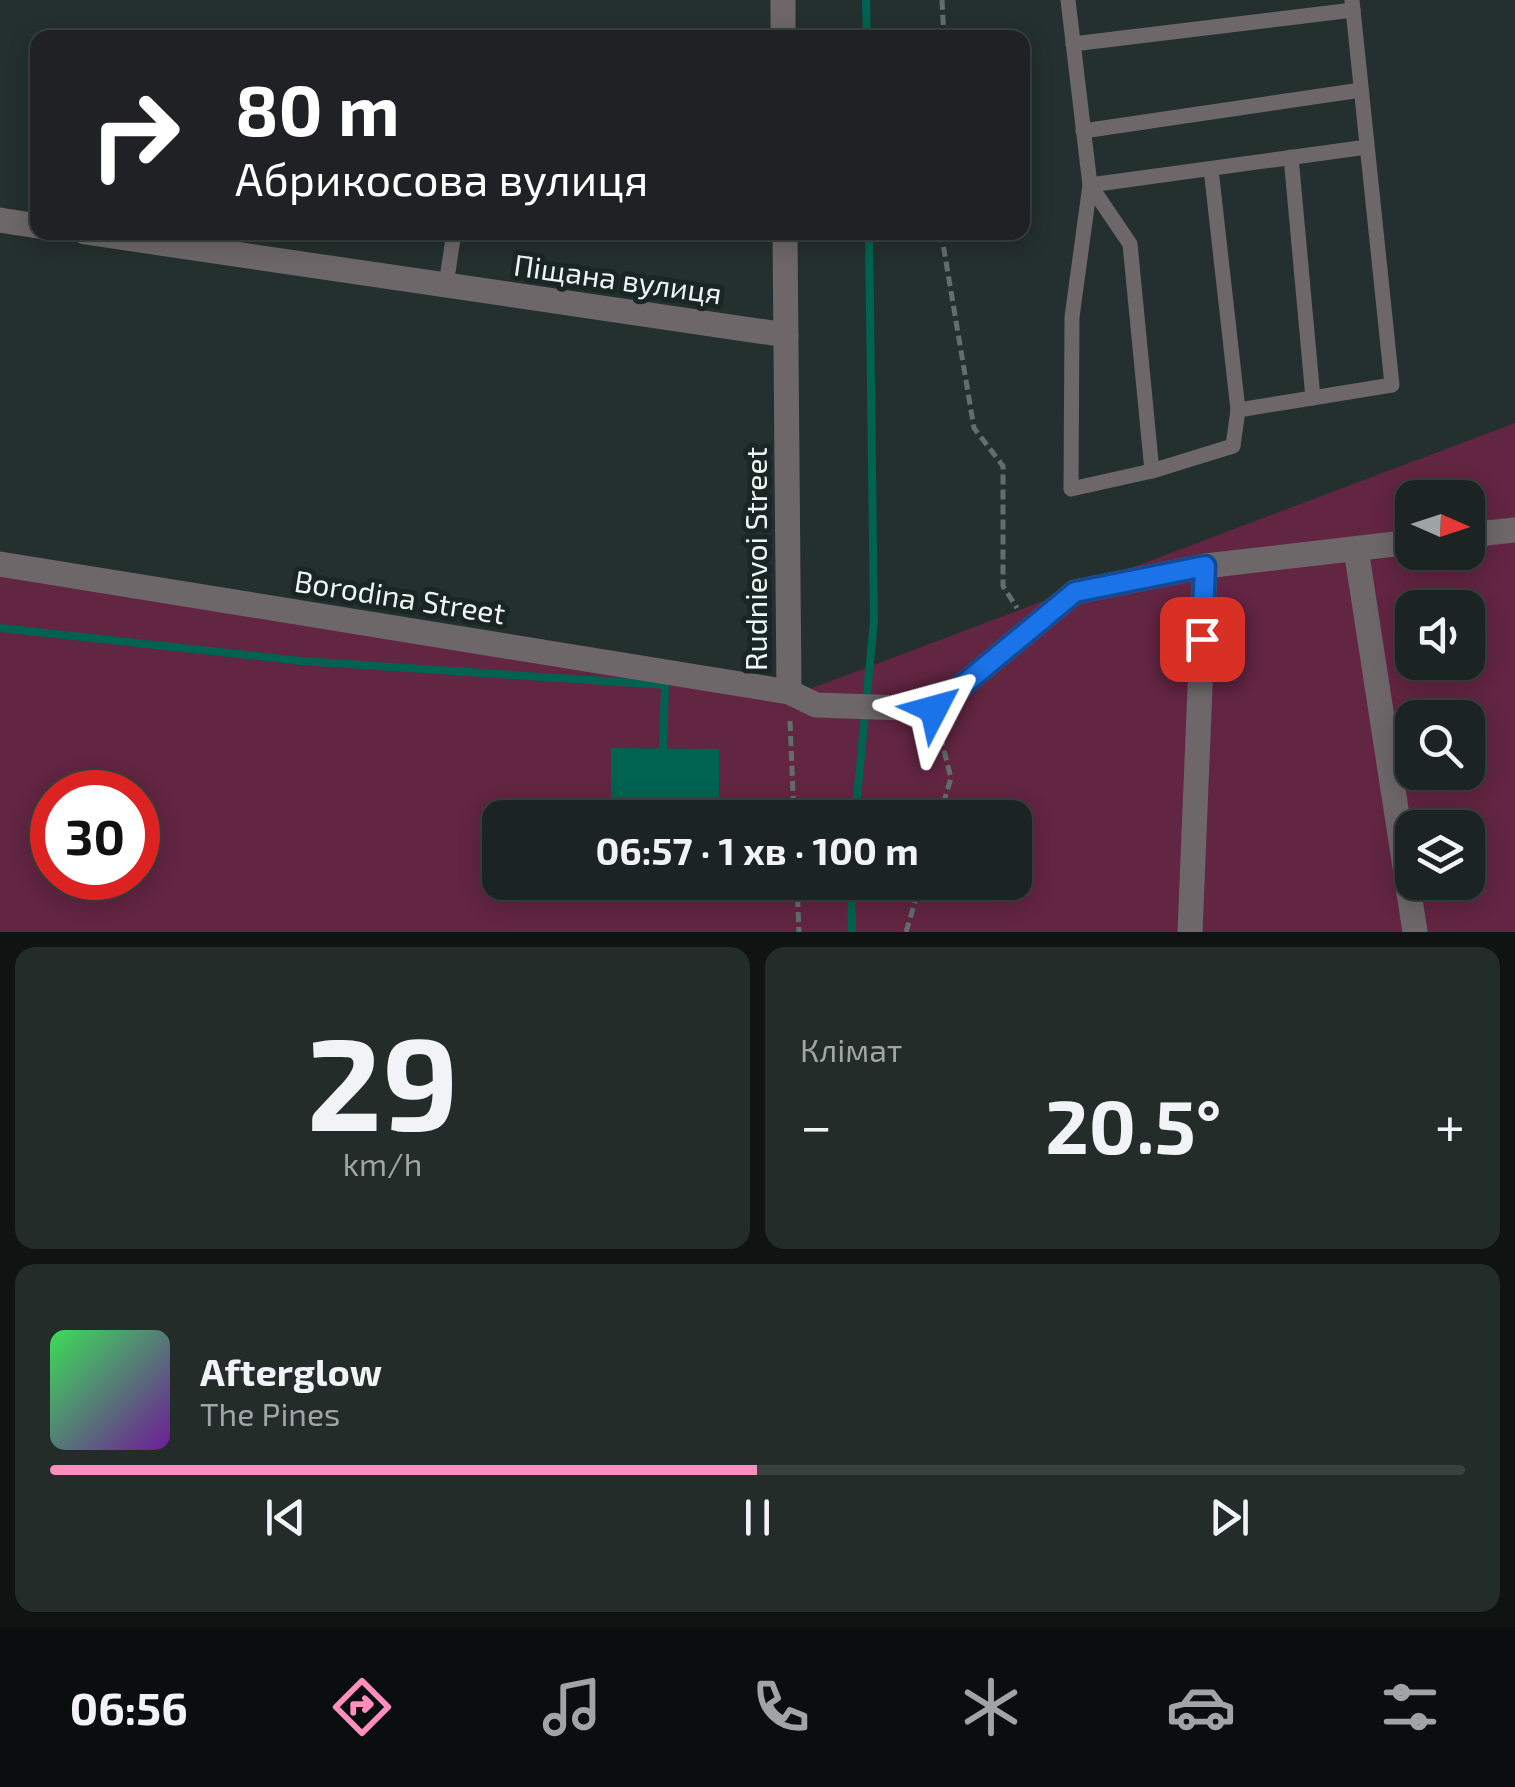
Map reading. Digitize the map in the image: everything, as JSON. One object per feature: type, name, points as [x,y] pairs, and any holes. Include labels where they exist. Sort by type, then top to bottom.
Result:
[{"type":"street","points":[[783,0],[783,30]]},
{"type":"street","points":[[0,220],[30,225]]},
{"type":"street","name":"Піщана вулиця","points":[[193,240],[446,285],[786,335]]},
{"type":"street","name":"Rudnievoi Street","points":[[785,240],[789,692],[816,704],[934,709]]},
{"type":"street","points":[[1485,534],[1515,530]]},
{"type":"street","points":[[934,709],[1075,592],[1205,566],[1395,544]]},
{"type":"street","points":[[1356,548],[1416,932]]},
{"type":"street","name":"Borodina Street","points":[[0,564],[789,692]]},
{"type":"street","points":[[1190,932],[1205,566]]},
{"type":"lane","points":[[1068,0],[1090,186],[1072,317],[1072,489],[1152,471],[1234,446],[1238,410],[1210,168]]},
{"type":"lane","points":[[1073,44],[1352,5],[1392,385],[1238,410]]},
{"type":"lane","points":[[1084,131],[1361,90]]},
{"type":"lane","points":[[1090,186],[1367,147]]},
{"type":"lane","points":[[1290,158],[1313,398]]},
{"type":"lane","points":[[1090,186],[1130,244],[1152,471]]},
{"type":"lane","points":[[446,285],[453,240]]},
{"type":"path","points":[[942,0],[944,30]]},
{"type":"path","points":[[942,240],[974,428],[1003,466],[1002,586],[1030,629]]},
{"type":"path","points":[[789,692],[793,800]]},
{"type":"path","points":[[934,709],[951,778],[945,800]]},
{"type":"path","points":[[798,900],[800,932]]},
{"type":"path","points":[[906,932],[915,900]]},
{"type":"shaded area","points":[[1515,423],[1515,932],[0,932],[0,565],[786,698]]},
{"type":"shaded area","points":[[611,748],[719,749],[719,800],[611,800]]},
{"type":"waterway","points":[[866,0],[867,30]]},
{"type":"waterway","points":[[857,800],[874,621],[869,240]]},
{"type":"waterway","points":[[0,628],[301,661],[665,685],[663,748]]},
{"type":"waterway","points":[[851,900],[852,932]]},
{"type":"route","points":[[934,709],[1075,592],[1205,566],[1202,639]]}]
